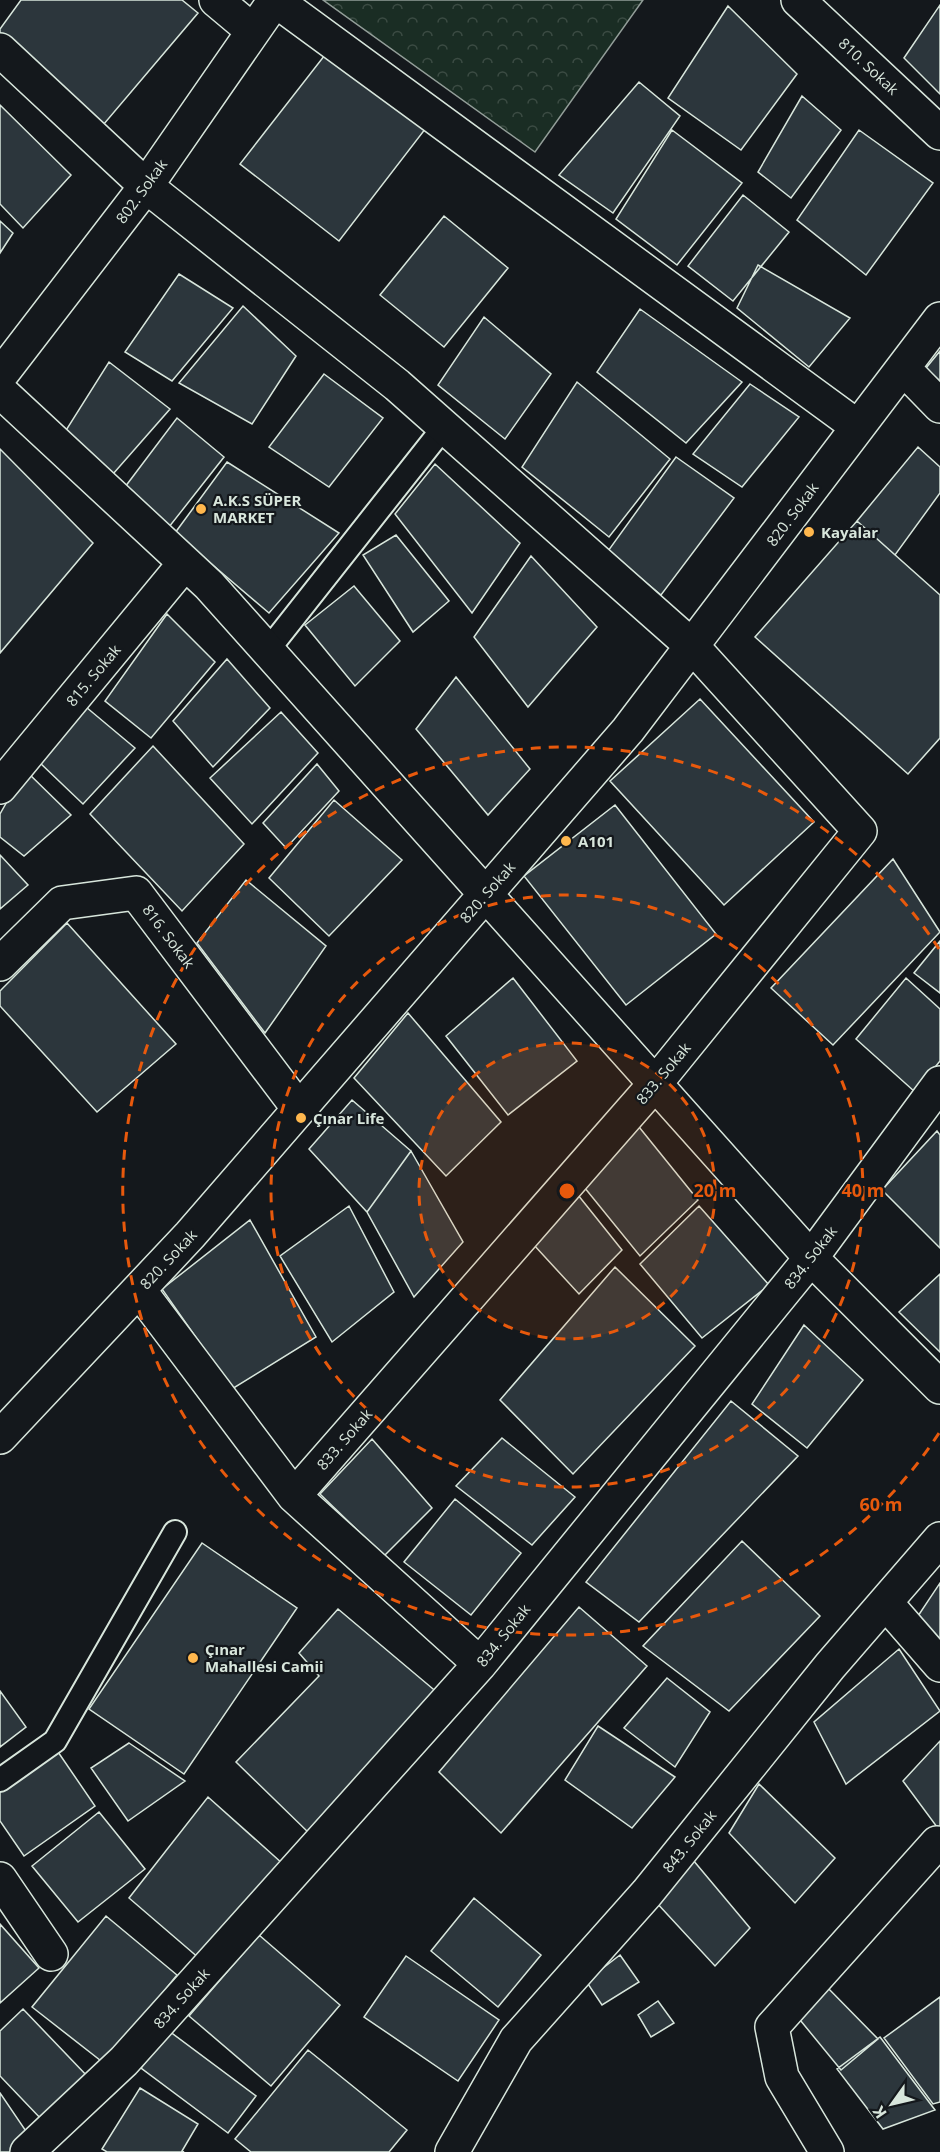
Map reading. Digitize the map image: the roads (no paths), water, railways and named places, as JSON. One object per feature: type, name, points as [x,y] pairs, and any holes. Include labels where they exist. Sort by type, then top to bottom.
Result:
[{"type":"street","points":[[216,0],[253,31]]},
{"type":"street","points":[[275,0],[858,427]]},
{"type":"street","name":"802. Sokak","points":[[0,376],[146,186],[275,0]]},
{"type":"street","name":"810. Sokak","points":[[798,0],[940,133]]},
{"type":"street","points":[[0,50],[146,186],[397,385],[692,646]]},
{"type":"street","name":"820. Sokak","points":[[0,1437],[190,1235],[628,730],[940,320]]},
{"type":"street","points":[[903,368],[940,406]]},
{"type":"street","points":[[0,391],[209,585],[811,1258],[940,1387]]},
{"type":"street","name":"815. Sokak","points":[[0,787],[185,563]]},
{"type":"street","name":"833. Sokak","points":[[294,1496],[654,1085],[860,831],[692,646]]},
{"type":"street","name":"816. Sokak","points":[[0,964],[62,903],[136,893],[299,1109]]},
{"type":"street","name":"834. Sokak","points":[[27,2152],[124,2061],[480,1664],[811,1258],[940,1083]]},
{"type":"street","points":[[139,1290],[294,1496],[480,1664]]},
{"type":"street","name":"843. Sokak","points":[[452,2152],[516,2040],[646,1893],[830,1666],[940,1539]]},
{"type":"street","points":[[886,1603],[940,1665]]},
{"type":"street","points":[[827,2152],[782,2077],[772,2027],[938,1843]]},
{"type":"street","points":[[0,1879],[51,1954]]},
{"type":"lane","points":[[268,650],[444,427]]},
{"type":"lane","points":[[0,1779],[55,1740],[175,1532]]},
{"type":"place","name":"A.K.S SÜPER MARKET","points":[[201,509]]},
{"type":"place","name":"Kayalar","points":[[809,532]]},
{"type":"place","name":"A101","points":[[566,841]]},
{"type":"place","name":"Çınar Life","points":[[301,1118]]},
{"type":"place","name":"Çınar Mahallesi Camii","points":[[193,1658]]}]
